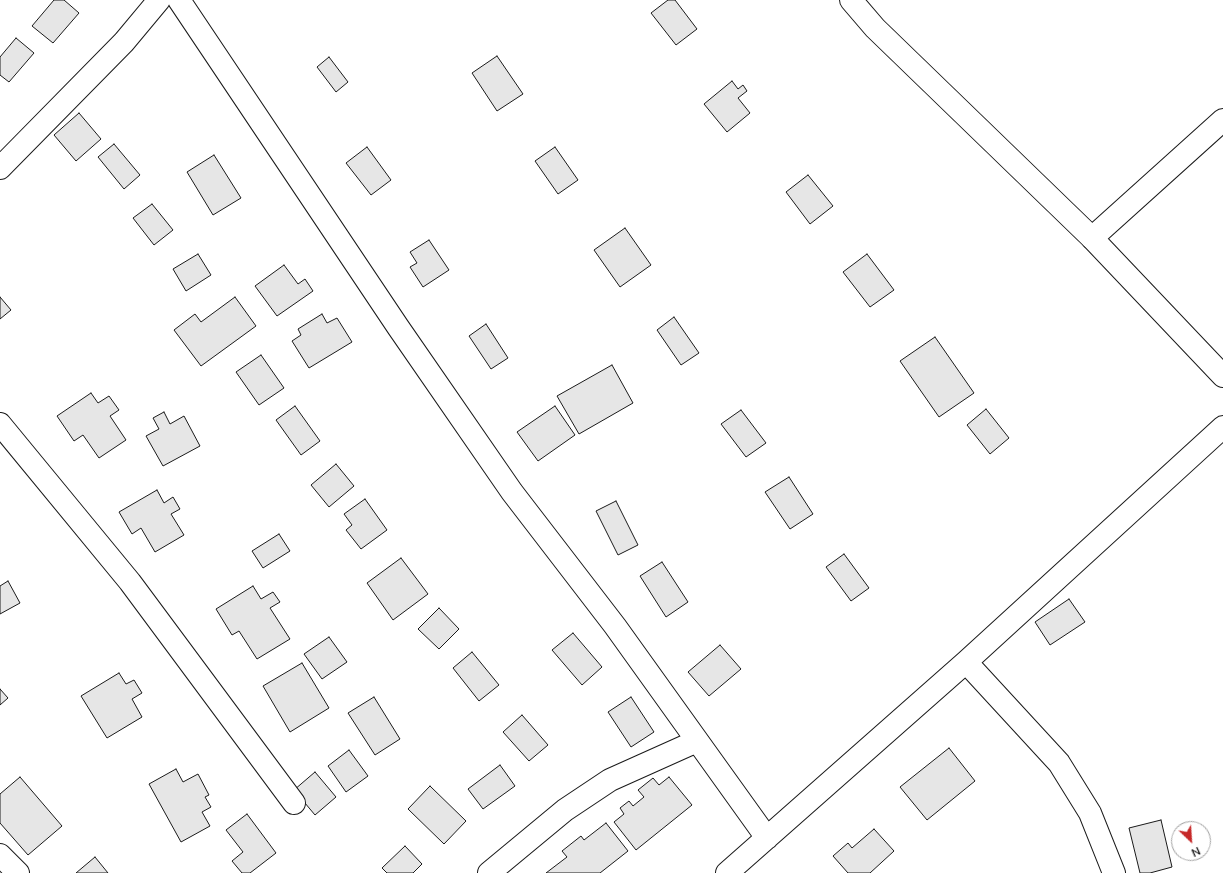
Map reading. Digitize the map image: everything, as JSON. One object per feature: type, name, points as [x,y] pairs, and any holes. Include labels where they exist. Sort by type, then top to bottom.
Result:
[{"type":"street","points":[[0,168],[124,42],[159,0]]},
{"type":"street","points":[[179,0],[398,327],[499,473],[615,626],[767,838]]},
{"type":"street","points":[[851,0],[875,28],[1092,238],[1223,376]]},
{"type":"street","points":[[1092,238],[1223,120]]},
{"type":"street","points":[[0,424],[130,582],[294,803]]},
{"type":"street","points":[[727,873],[966,662],[1223,427]]},
{"type":"street","points":[[966,662],[1059,763],[1090,813],[1114,873]]},
{"type":"street","points":[[489,873],[565,810],[610,780],[697,741]]},
{"type":"street","points":[[0,854],[18,873]]},
{"type":"building","points":[[54,0],[64,0],[79,13],[53,43],[32,26]]},
{"type":"building","points":[[668,0],[675,0],[697,29],[676,45],[651,13]]},
{"type":"building","points":[[16,38],[34,53],[9,82],[0,75],[0,57]]},
{"type":"building","points":[[497,56],[523,94],[497,111],[472,73]]},
{"type":"building","points":[[329,57],[348,82],[336,92],[317,67]]},
{"type":"building","points":[[732,81],[738,89],[743,85],[747,91],[738,98],[750,113],[727,132],[704,104]]},
{"type":"building","points":[[79,113],[101,139],[76,161],[54,135]]},
{"type":"building","points":[[114,144],[140,175],[124,189],[98,157]]},
{"type":"building","points":[[367,147],[391,180],[371,195],[346,163]]},
{"type":"building","points":[[555,147],[578,180],[558,194],[535,161]]},
{"type":"building","points":[[214,155],[241,198],[213,215],[187,172]]},
{"type":"building","points":[[808,175],[833,206],[810,224],[786,192]]},
{"type":"building","points":[[152,204],[173,230],[154,245],[133,218]]},
{"type":"building","points":[[625,228],[651,265],[620,287],[594,250]]},
{"type":"building","points":[[429,240],[449,270],[423,287],[410,267],[417,263],[410,252]]},
{"type":"building","points":[[198,254],[211,275],[186,291],[173,269]]},
{"type":"building","points":[[867,254],[894,290],[870,307],[843,272]]},
{"type":"building","points":[[284,265],[298,284],[305,279],[313,291],[277,316],[255,286]]},
{"type":"building","points":[[0,297],[11,310],[0,319]]},
{"type":"building","points":[[235,297],[256,326],[201,366],[174,330],[195,314],[201,322]]},
{"type":"building","points":[[322,314],[327,323],[337,318],[352,342],[309,368],[292,341],[301,335],[298,329]]},
{"type":"building","points":[[674,317],[699,353],[681,365],[657,330]]},
{"type":"building","points":[[486,324],[508,358],[491,369],[469,336]]},
{"type":"building","points":[[935,337],[974,393],[939,417],[900,361]]},
{"type":"building","points":[[261,355],[284,388],[259,405],[236,372]]},
{"type":"building","points":[[612,365],[633,403],[579,434],[557,396]]},
{"type":"building","points":[[91,393],[98,403],[109,396],[119,410],[110,416],[126,440],[99,458],[83,435],[74,441],[57,416]]},
{"type":"building","points":[[295,406],[320,441],[301,455],[276,420]]},
{"type":"building","points":[[555,406],[575,435],[538,461],[517,432]]},
{"type":"building","points":[[986,409],[1009,438],[990,454],[967,425]]},
{"type":"building","points":[[741,410],[766,443],[746,457],[721,424]]},
{"type":"building","points":[[164,412],[170,424],[184,416],[200,446],[163,466],[146,436],[159,429],[153,418]]},
{"type":"building","points":[[336,464],[354,486],[329,507],[311,485]]},
{"type":"building","points":[[789,477],[813,514],[790,529],[765,492]]},
{"type":"building","points":[[157,490],[164,503],[173,497],[180,509],[171,514],[184,535],[155,552],[141,528],[132,534],[119,512]]},
{"type":"building","points":[[365,499],[387,530],[361,549],[346,530],[352,525],[344,514]]},
{"type":"building","points":[[616,501],[638,545],[618,555],[596,511]]},
{"type":"building","points":[[279,534],[290,551],[263,568],[252,551]]},
{"type":"building","points":[[844,554],[869,588],[851,601],[826,567]]},
{"type":"building","points":[[401,558],[428,594],[393,620],[367,583]]},
{"type":"building","points":[[662,562],[688,602],[666,617],[640,576]]},
{"type":"building","points":[[8,581],[20,603],[0,614],[0,586]]},
{"type":"building","points":[[253,586],[261,599],[273,592],[280,602],[270,608],[290,639],[257,659],[239,631],[232,635],[216,609]]},
{"type":"building","points":[[1069,599],[1085,622],[1050,645],[1035,622]]},
{"type":"building","points":[[439,608],[459,629],[439,649],[418,629]]},
{"type":"building","points":[[573,633],[602,667],[582,685],[552,650]]},
{"type":"building","points":[[329,637],[347,662],[322,679],[304,654]]},
{"type":"building","points":[[720,645],[741,669],[709,696],[688,672]]},
{"type":"building","points":[[472,652],[499,685],[479,701],[453,668]]},
{"type":"building","points":[[302,663],[329,708],[290,732],[263,686]]},
{"type":"building","points":[[119,673],[126,684],[134,680],[142,693],[132,699],[142,717],[107,738],[81,696]]},
{"type":"building","points":[[0,689],[8,698],[0,705]]},
{"type":"building","points":[[374,697],[400,739],[375,755],[348,713]]},
{"type":"building","points":[[631,697],[654,732],[631,747],[608,712]]},
{"type":"building","points":[[522,715],[548,745],[529,761],[503,732]]},
{"type":"building","points":[[949,748],[975,781],[927,820],[900,787]]},
{"type":"building","points":[[349,750],[368,776],[346,792],[328,766]]},
{"type":"building","points":[[500,765],[515,786],[483,809],[468,789]]},
{"type":"building","points":[[176,769],[183,782],[198,774],[209,795],[205,797],[211,807],[202,812],[210,826],[181,842],[149,784]]},
{"type":"building","points":[[315,772],[336,797],[315,815],[294,790]]},
{"type":"building","points":[[20,777],[62,826],[28,855],[0,823],[0,794]]},
{"type":"building","points":[[669,777],[692,805],[636,850],[614,822],[624,814],[620,808],[629,801],[633,806],[644,797],[638,790],[653,778],[659,785]]},
{"type":"building","points":[[430,786],[466,821],[444,844],[408,809]]},
{"type":"building","points":[[247,814],[276,853],[250,873],[242,873],[232,861],[243,852],[226,830]]},
{"type":"building","points":[[1161,820],[1172,867],[1150,873],[1140,873],[1129,828]]},
{"type":"building","points":[[606,823],[628,851],[600,873],[546,873],[567,857],[562,851],[581,836],[584,840]]},
{"type":"building","points":[[874,829],[894,851],[870,873],[848,873],[833,856],[848,843],[852,848]]},
{"type":"building","points":[[405,846],[422,864],[413,873],[387,873],[382,868]]},
{"type":"building","points":[[95,857],[108,873],[76,873]]}]
